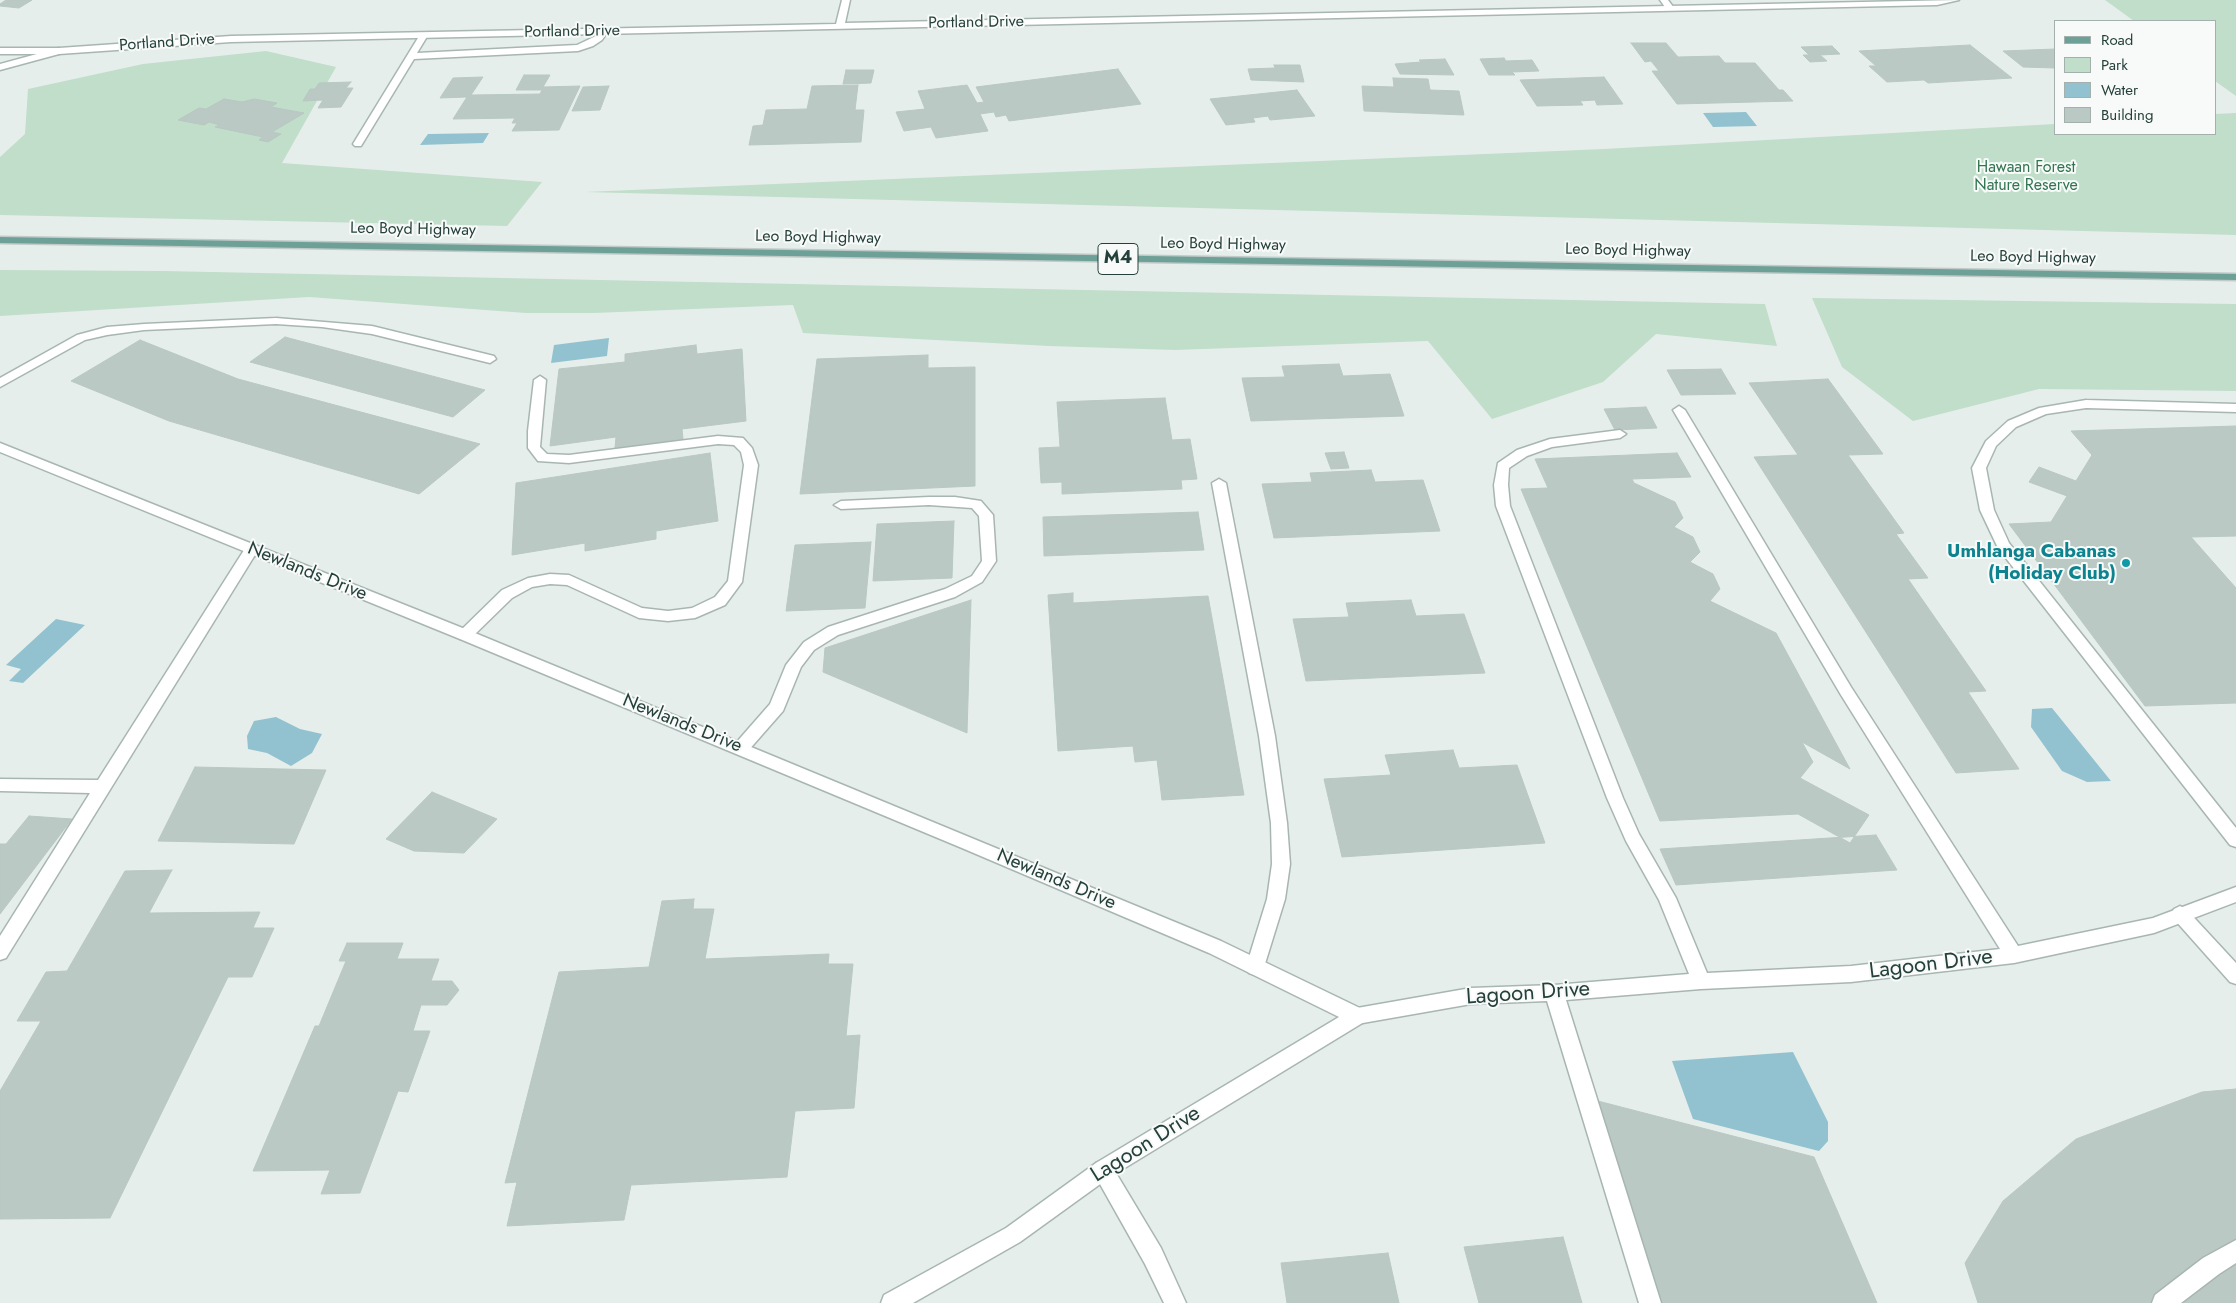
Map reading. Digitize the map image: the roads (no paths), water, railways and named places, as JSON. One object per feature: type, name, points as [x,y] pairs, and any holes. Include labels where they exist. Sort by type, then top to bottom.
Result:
[{"type":"main road","name":"Leo Boyd Highway","points":[[0,240],[2236,277]]},
{"type":"street","points":[[840,26],[846,0]]},
{"type":"street","points":[[1664,0],[1670,8]]},
{"type":"street","name":"Portland Drive","points":[[0,67],[59,51],[231,39],[1938,3],[1955,0]]},
{"type":"street","points":[[412,56],[578,48],[590,44],[599,38],[604,31]]},
{"type":"street","points":[[358,144],[424,35]]},
{"type":"street","points":[[0,51],[59,51]]},
{"type":"street","points":[[0,384],[80,337],[144,326],[276,321],[322,324],[372,330],[490,359]]},
{"type":"street","points":[[465,635],[507,594],[528,583],[550,579],[569,580],[639,613],[668,616],[696,612],[720,600],[735,582],[751,464],[747,451],[738,441],[718,440],[569,459],[543,458],[534,448],[540,380]]},
{"type":"street","points":[[2236,408],[2086,404],[2043,411],[2012,424],[1991,444],[1979,468],[1987,510],[2003,545],[2236,840]]},
{"type":"street","points":[[1679,410],[1846,691],[2014,955]]},
{"type":"street","points":[[1620,434],[1550,443],[1522,453],[1503,466],[1501,485],[1503,506],[1615,798],[1632,836],[1667,898],[1702,981]]},
{"type":"street","name":"Newlands Drive","points":[[0,447],[741,748],[1215,947],[1357,1016]]},
{"type":"street","points":[[1218,483],[1267,736],[1279,823],[1281,864],[1276,899],[1255,966]]},
{"type":"street","points":[[741,748],[778,707],[794,665],[809,646],[833,631],[950,593],[977,579],[990,561],[986,515],[976,504],[955,501],[841,506]]},
{"type":"street","points":[[0,952],[251,550]]},
{"type":"street","points":[[0,785],[104,787]]},
{"type":"street","name":"Lagoon Drive","points":[[892,1303],[1013,1235],[1103,1170],[1357,1016],[1471,996],[1554,993],[1702,981],[1851,974],[2014,955],[2154,924],[2236,894]]},
{"type":"street","points":[[2180,914],[2236,976]]},
{"type":"street","points":[[1554,993],[1650,1303]]},
{"type":"street","points":[[1103,1170],[1153,1256],[1174,1303]]},
{"type":"street","points":[[2163,1303],[2211,1266],[2236,1252]]},
{"type":"water","points":[[1746,112],[1757,126],[1713,127],[1703,113]]},
{"type":"water","points":[[489,133],[483,143],[420,145],[428,134]]},
{"type":"water","points":[[609,338],[607,356],[551,363],[554,345]]},
{"type":"water","points":[[56,619],[85,625],[23,683],[9,681],[21,669],[6,665]]},
{"type":"water","points":[[2052,708],[2111,781],[2087,782],[2062,771],[2031,727],[2032,709]]},
{"type":"water","points":[[276,717],[300,729],[322,734],[312,753],[291,766],[267,753],[248,749],[247,736],[254,721]]},
{"type":"water","points":[[1793,1052],[1828,1122],[1828,1141],[1819,1151],[1693,1119],[1672,1061]]},
{"type":"place","name":"Umhlanga Cabanas (Holiday Club)","points":[[2126,563]]},
{"type":"park label","name":"Hawaan Forest Nature Reserve","points":[[2026,177]]}]
